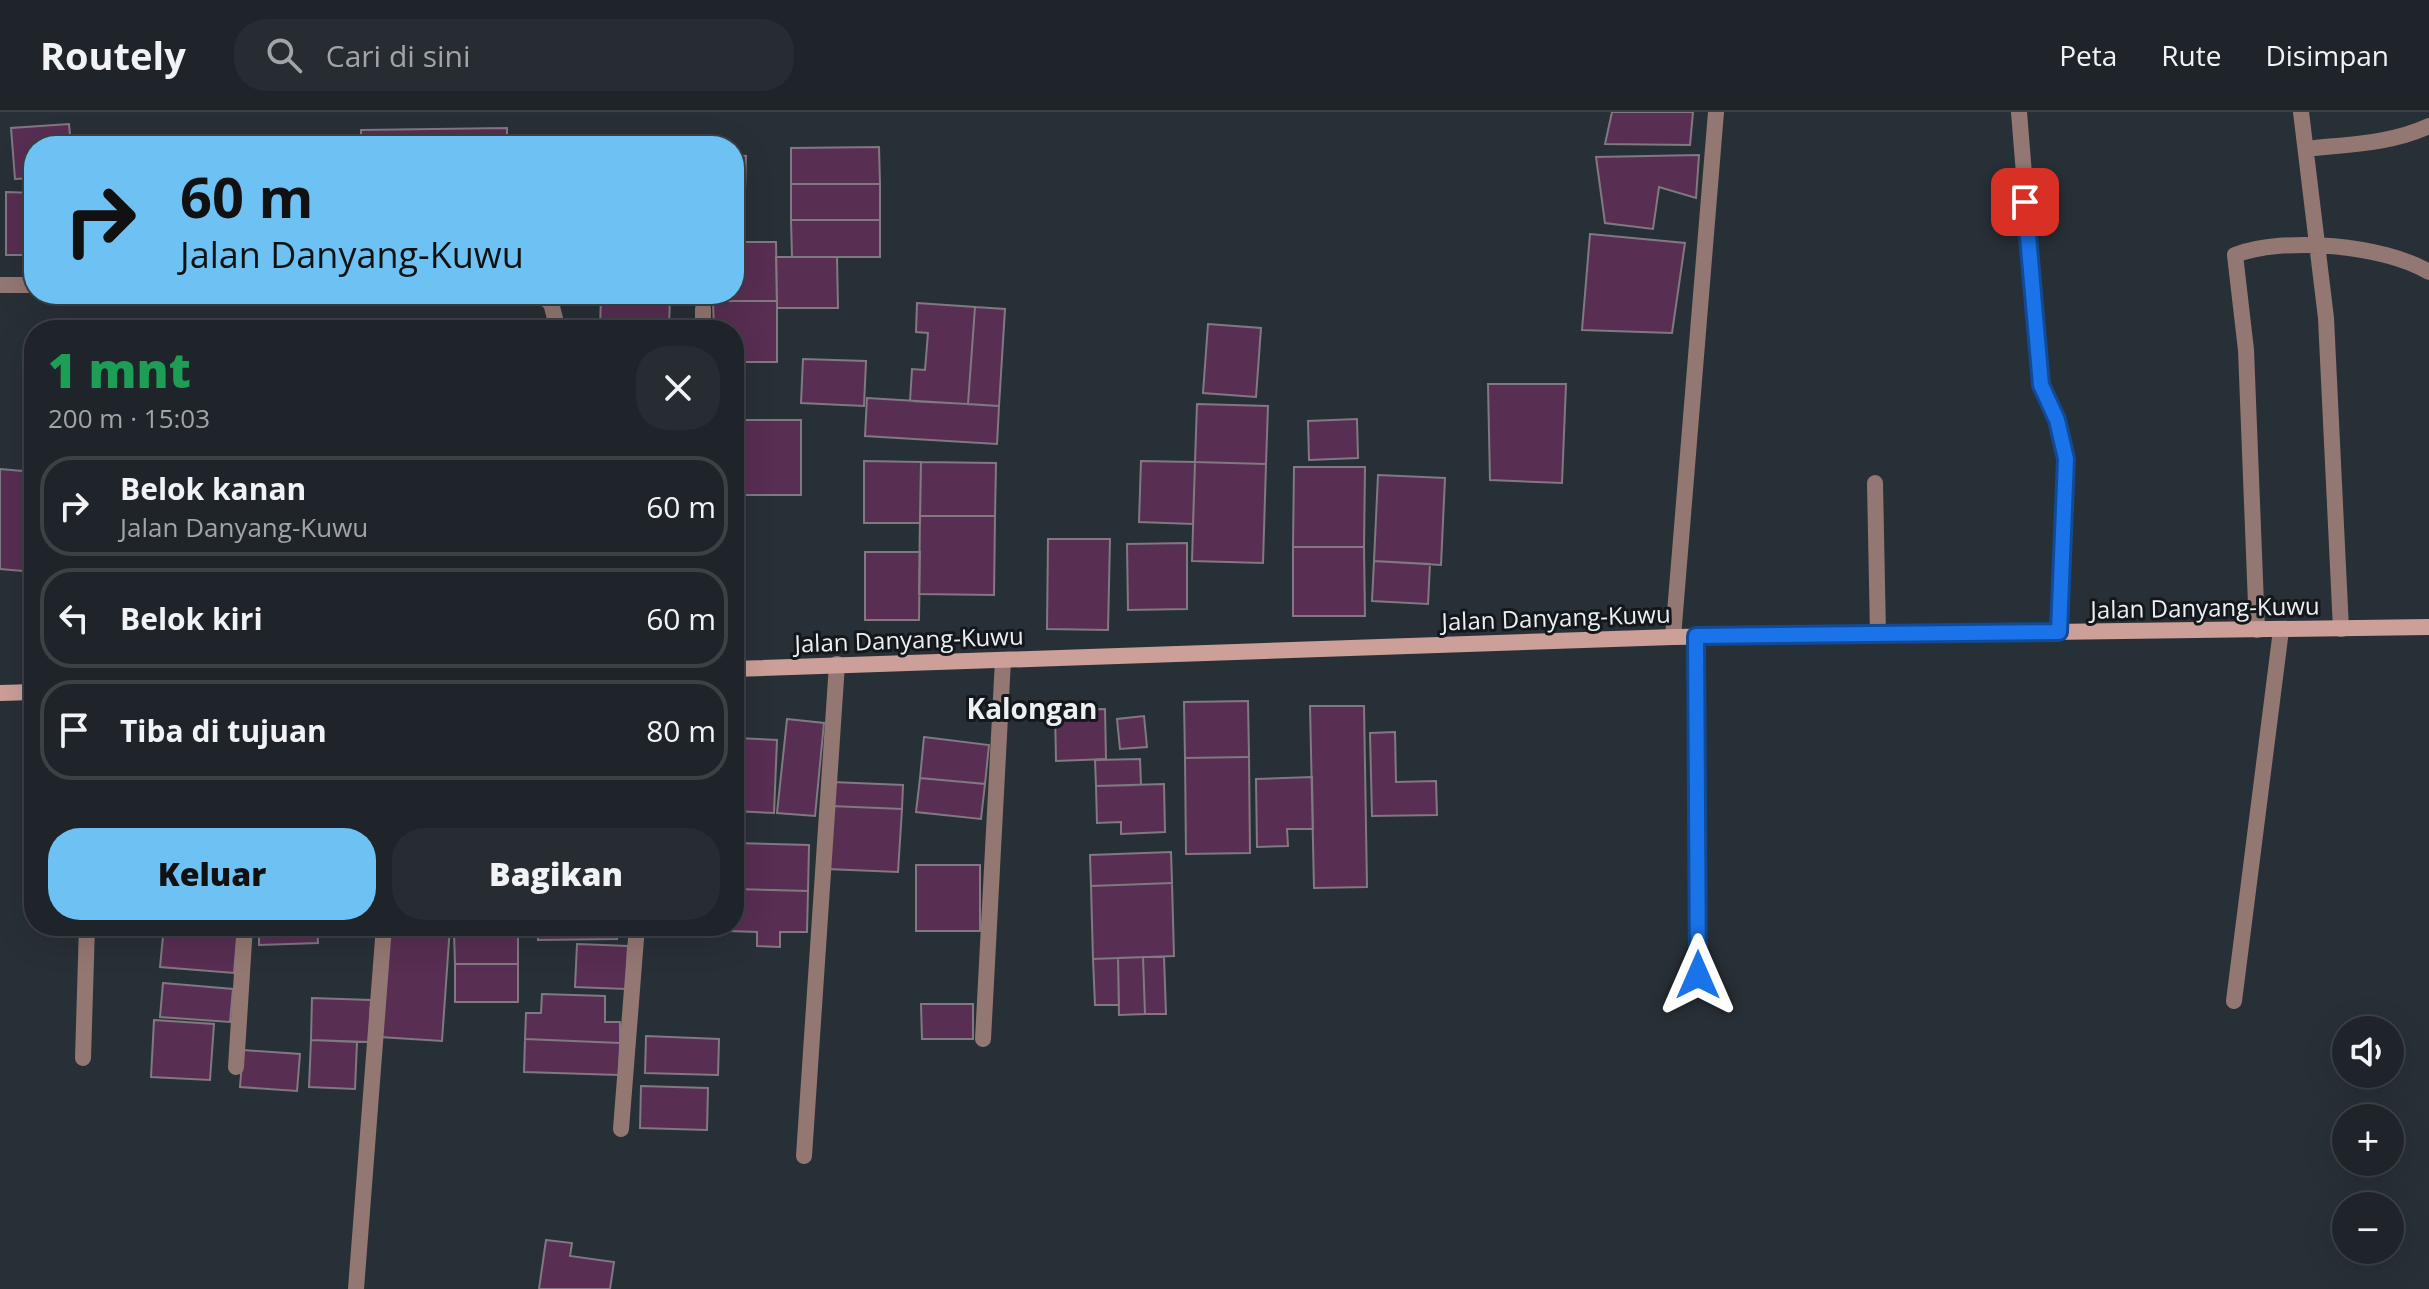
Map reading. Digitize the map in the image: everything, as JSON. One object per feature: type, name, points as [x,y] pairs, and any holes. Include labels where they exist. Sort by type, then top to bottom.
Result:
[{"type":"main road","name":"Jalan Danyang-Kuwu","points":[[744,669],[1696,636],[2429,627]]},
{"type":"main road","points":[[0,693],[24,692]]},
{"type":"street","points":[[1673,637],[1716,112]]},
{"type":"street","points":[[2019,112],[2041,385],[2057,420],[2066,459],[2059,632]]},
{"type":"street","points":[[2301,112],[2326,318],[2341,629]]},
{"type":"street","points":[[2306,149],[2373,143],[2406,136],[2429,126]]},
{"type":"street","points":[[2257,630],[2246,350],[2235,255],[2254,248],[2318,244],[2382,254],[2414,263],[2429,272]]},
{"type":"street","points":[[0,285],[24,285]]},
{"type":"street","points":[[703,309],[703,320]]},
{"type":"street","points":[[1875,483],[1878,634]]},
{"type":"street","points":[[2234,1001],[2281,630]]},
{"type":"street","points":[[1696,636],[1698,975]]},
{"type":"street","points":[[983,1039],[1003,660]]},
{"type":"street","points":[[804,1156],[837,664]]},
{"type":"street","points":[[83,1058],[87,936]]},
{"type":"street","points":[[236,1067],[244,936]]},
{"type":"street","points":[[356,1289],[383,936]]},
{"type":"street","points":[[621,1129],[636,936]]},
{"type":"building","points":[[1612,112],[1693,112],[1690,145],[1605,144]]},
{"type":"building","points":[[69,124],[70,136],[24,136],[24,179],[15,179],[11,128]]},
{"type":"building","points":[[507,128],[507,136],[361,136],[361,130]]},
{"type":"building","points":[[879,147],[880,184],[791,184],[791,148]]},
{"type":"building","points":[[1699,155],[1696,198],[1659,187],[1653,229],[1605,223],[1596,157]]},
{"type":"building","points":[[744,156],[746,156],[744,224]]},
{"type":"building","points":[[791,184],[880,184],[880,220],[791,220]]},
{"type":"building","points":[[6,192],[24,193],[24,255],[6,255]]},
{"type":"building","points":[[791,220],[880,220],[880,257],[792,257]]},
{"type":"building","points":[[1590,234],[1685,243],[1672,333],[1582,330]]},
{"type":"building","points":[[744,242],[776,242],[777,301],[744,301]]},
{"type":"building","points":[[776,257],[837,257],[838,308],[777,308]]},
{"type":"building","points":[[777,301],[777,362],[744,362],[744,320],[714,320],[713,304]]},
{"type":"building","points":[[917,303],[975,307],[968,404],[910,401],[912,369],[925,370],[928,333],[916,332]]},
{"type":"building","points":[[601,304],[670,304],[669,320],[600,320]]},
{"type":"building","points":[[975,307],[1005,309],[999,406],[968,404]]},
{"type":"building","points":[[1208,324],[1261,328],[1256,397],[1203,393]]},
{"type":"building","points":[[803,359],[866,361],[864,406],[801,403]]},
{"type":"building","points":[[1488,384],[1566,384],[1562,483],[1490,480]]},
{"type":"building","points":[[867,398],[999,406],[997,444],[865,436]]},
{"type":"building","points":[[1197,404],[1268,406],[1266,464],[1195,462]]},
{"type":"building","points":[[1357,419],[1358,458],[1309,460],[1308,421]]},
{"type":"building","points":[[744,420],[801,420],[801,495],[744,495]]},
{"type":"building","points":[[864,461],[921,462],[920,523],[864,523]]},
{"type":"building","points":[[1141,461],[1195,462],[1193,524],[1139,522]]},
{"type":"building","points":[[921,462],[996,463],[995,516],[920,516]]},
{"type":"building","points":[[1195,462],[1266,464],[1263,563],[1192,561]]},
{"type":"building","points":[[1294,467],[1365,467],[1364,547],[1293,547]]},
{"type":"building","points":[[0,469],[24,471],[24,571],[0,569]]},
{"type":"building","points":[[1378,475],[1445,478],[1441,565],[1374,561]]},
{"type":"building","points":[[920,516],[995,516],[994,595],[919,594]]},
{"type":"building","points":[[1048,539],[1110,539],[1108,630],[1047,629]]},
{"type":"building","points":[[1187,543],[1187,609],[1128,610],[1127,544]]},
{"type":"building","points":[[1293,547],[1364,547],[1365,616],[1293,616]]},
{"type":"building","points":[[865,552],[920,552],[919,620],[865,620]]},
{"type":"building","points":[[1374,561],[1430,564],[1428,604],[1372,601]]},
{"type":"building","points":[[1248,701],[1249,757],[1185,758],[1184,702]]},
{"type":"building","points":[[1310,706],[1364,706],[1367,887],[1314,888]]},
{"type":"building","points":[[1105,709],[1106,759],[1056,761],[1055,710]]},
{"type":"building","points":[[1144,716],[1147,747],[1120,749],[1117,719]]},
{"type":"building","points":[[787,719],[824,723],[815,816],[777,813]]},
{"type":"building","points":[[1395,732],[1396,782],[1436,781],[1437,815],[1372,816],[1370,733]]},
{"type":"building","points":[[924,737],[989,745],[985,784],[920,778]]},
{"type":"building","points":[[744,738],[777,740],[774,813],[744,812]]},
{"type":"building","points":[[1249,757],[1250,853],[1186,854],[1185,758]]},
{"type":"building","points":[[1140,759],[1141,785],[1096,786],[1095,760]]},
{"type":"building","points":[[1312,777],[1313,829],[1287,829],[1288,846],[1257,847],[1256,779]]},
{"type":"building","points":[[920,778],[985,784],[981,819],[916,812]]},
{"type":"building","points":[[832,782],[903,785],[902,809],[831,806]]},
{"type":"building","points":[[1164,784],[1165,832],[1121,834],[1121,822],[1097,823],[1096,786]]},
{"type":"building","points":[[831,806],[902,809],[898,872],[827,869]]},
{"type":"building","points":[[744,843],[809,845],[808,891],[744,889]]},
{"type":"building","points":[[1171,852],[1172,883],[1091,886],[1090,855]]},
{"type":"building","points":[[916,865],[980,865],[980,931],[916,931]]},
{"type":"building","points":[[1172,883],[1174,956],[1093,959],[1091,886]]},
{"type":"building","points":[[744,889],[808,891],[807,932],[780,932],[780,947],[757,946],[757,932],[744,932]]},
{"type":"building","points":[[163,936],[237,936],[234,973],[160,967]]},
{"type":"building","points":[[259,936],[318,936],[318,943],[259,945]]},
{"type":"building","points":[[386,936],[449,936],[442,1041],[380,1037]]},
{"type":"building","points":[[454,936],[518,936],[518,964],[455,964]]},
{"type":"building","points":[[538,936],[617,936],[617,939],[538,940]]},
{"type":"building","points":[[577,944],[628,946],[626,989],[575,987]]},
{"type":"building","points":[[1143,957],[1145,1014],[1119,1015],[1118,958]]},
{"type":"building","points":[[1143,957],[1164,957],[1166,1014],[1145,1014]]},
{"type":"building","points":[[1118,958],[1119,1005],[1095,1005],[1093,959]]},
{"type":"building","points":[[455,964],[518,964],[518,1002],[455,1002]]},
{"type":"building","points":[[163,983],[233,989],[230,1022],[160,1017]]},
{"type":"building","points":[[542,994],[605,996],[605,1022],[620,1022],[620,1043],[525,1039],[526,1013],[541,1013]]},
{"type":"building","points":[[312,998],[371,1000],[369,1042],[311,1040]]},
{"type":"building","points":[[921,1004],[973,1004],[973,1039],[922,1039]]},
{"type":"building","points":[[154,1020],[214,1024],[210,1080],[151,1077]]},
{"type":"building","points":[[646,1036],[719,1039],[718,1075],[645,1073]]},
{"type":"building","points":[[525,1039],[620,1043],[619,1075],[524,1072]]},
{"type":"building","points":[[311,1040],[357,1042],[355,1089],[309,1087]]},
{"type":"building","points":[[243,1050],[300,1054],[297,1091],[240,1087]]},
{"type":"building","points":[[641,1086],[708,1088],[707,1130],[640,1128]]},
{"type":"building","points":[[546,1240],[572,1243],[570,1256],[614,1262],[610,1289],[539,1289]]},
{"type":"district","name":"Kalongan","points":[[1032,708]]},
{"type":"route","points":[[1698,975],[1696,636],[2059,632],[2066,459],[2057,420],[2041,385],[2025,202]]}]
